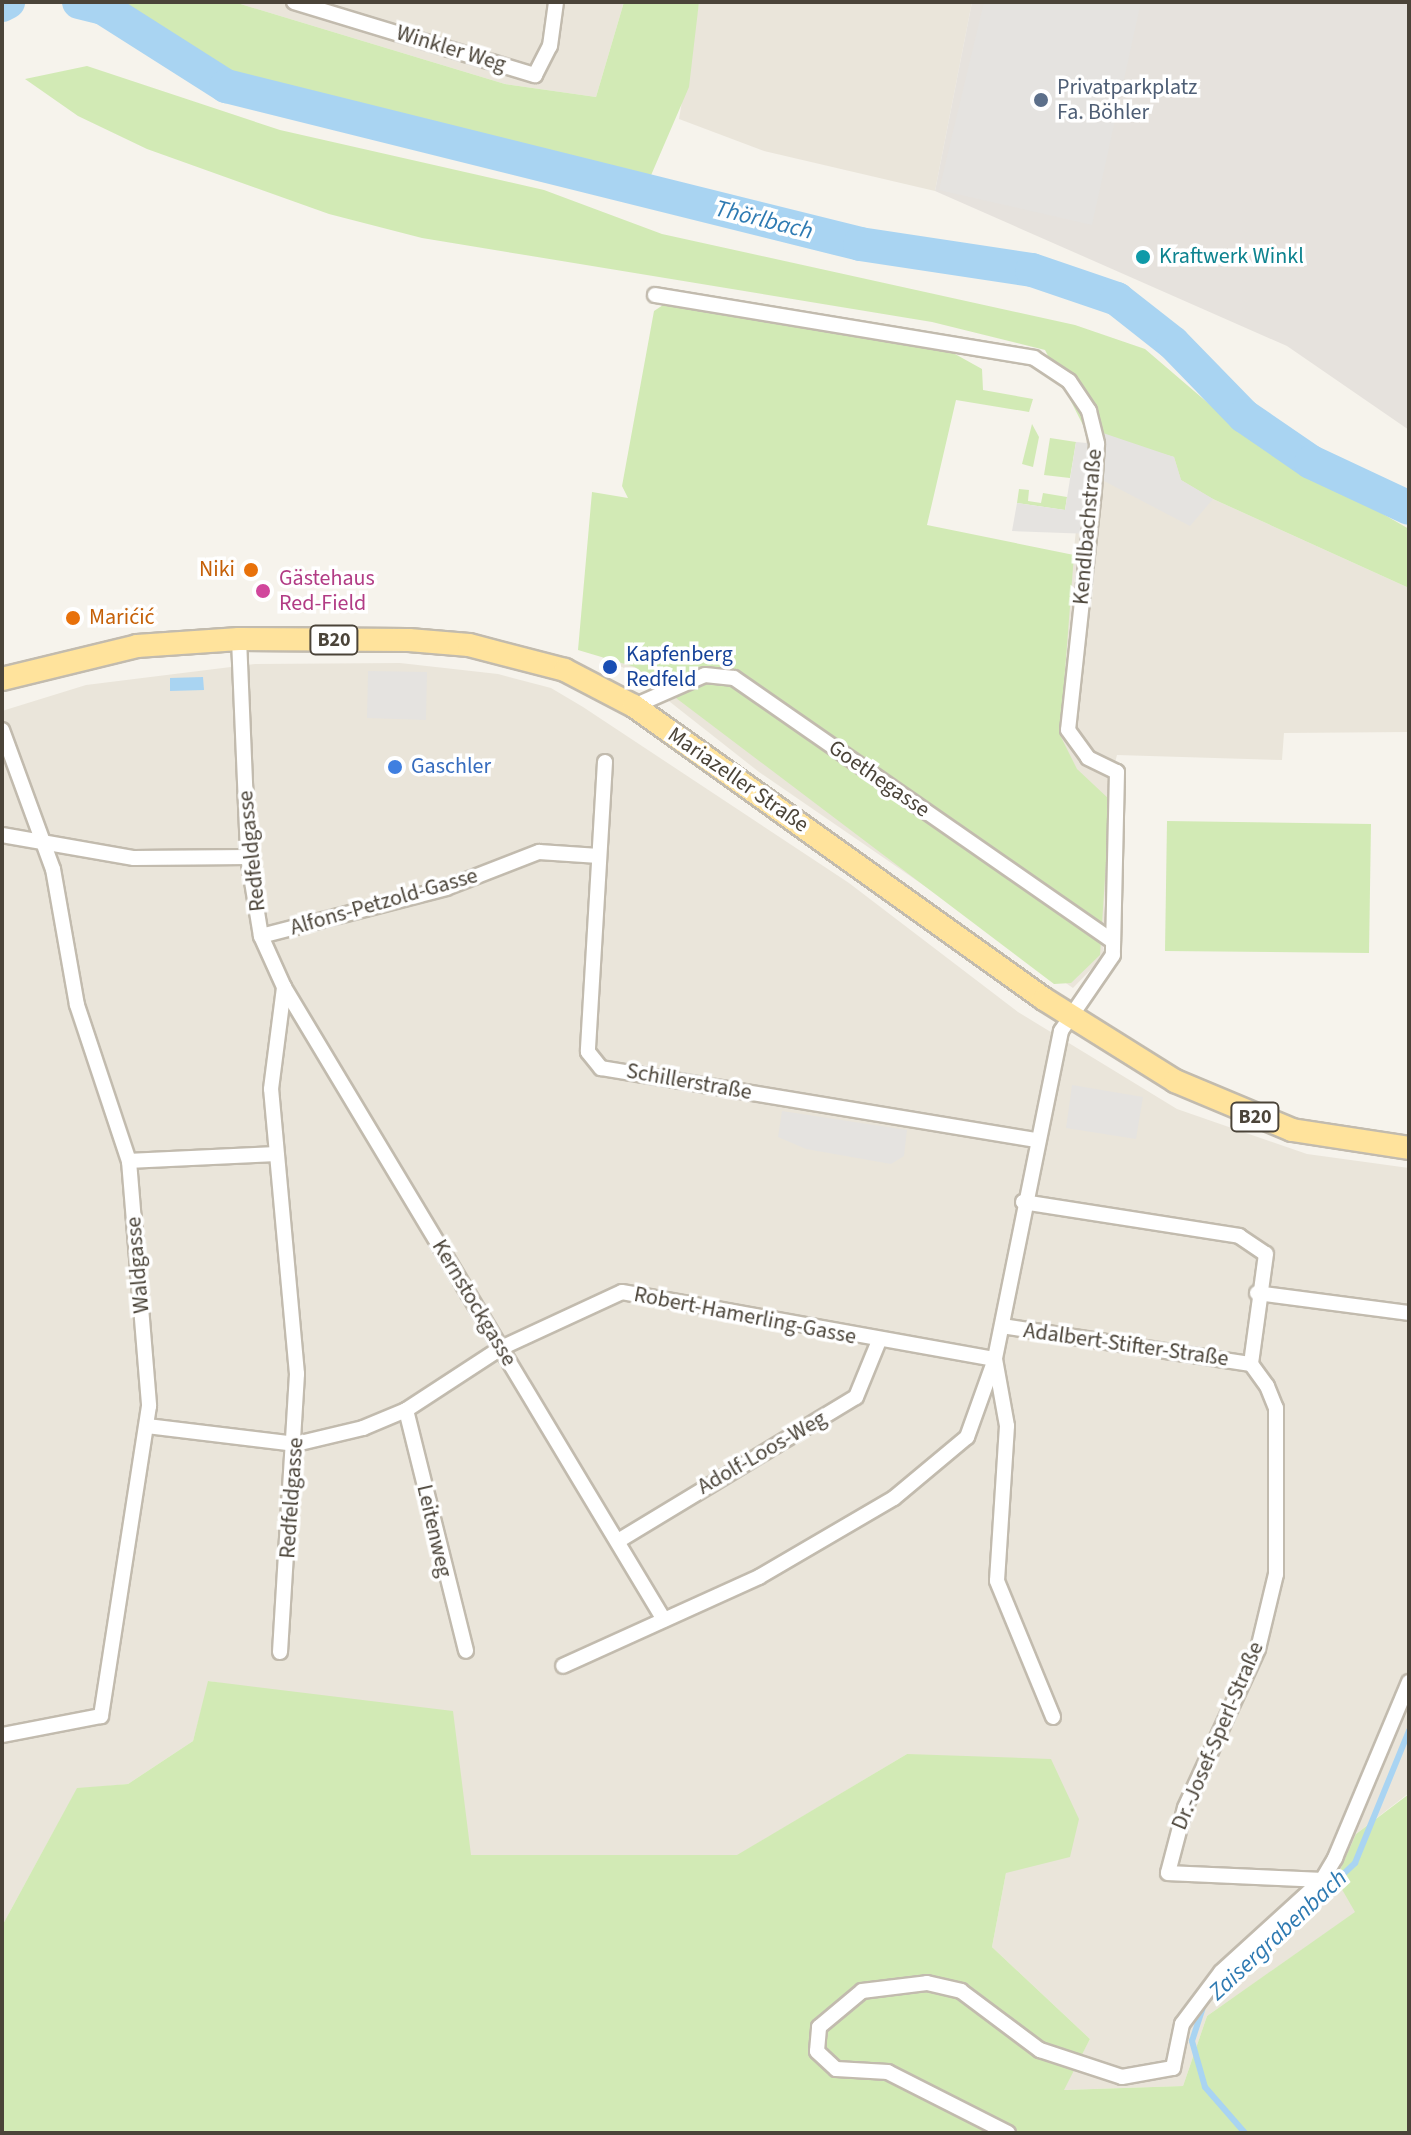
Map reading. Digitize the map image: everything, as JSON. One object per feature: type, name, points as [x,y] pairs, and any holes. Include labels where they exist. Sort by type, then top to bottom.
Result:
[{"type":"main road","name":"Mariazeller Straße","points":[[2,679],[137,646],[239,639],[469,645],[565,670],[634,706],[1071,1018],[1239,1112],[1325,1138],[1409,1148]]},
{"type":"street","name":"Winkler Weg","points":[[294,2],[535,75],[550,46],[556,2]]},
{"type":"street","name":"Kendlbachstraße","points":[[655,295],[959,342],[1034,358],[1069,381],[1089,411],[1097,444],[1068,730],[1088,758],[1117,772],[1113,941],[1110,965],[1071,1018]]},
{"type":"street","name":"Redfeldgasse","points":[[239,639],[248,857],[261,936],[284,987],[271,1089],[297,1374],[296,1444],[280,1652]]},
{"type":"street","name":"Goethegasse","points":[[634,706],[705,675],[734,678],[1113,941]]},
{"type":"street","name":"Waldgasse","points":[[2,730],[53,869],[77,1005],[129,1161],[147,1426],[101,1716],[2,1735]]},
{"type":"street","name":"Schillerstraße","points":[[605,762],[588,1052],[601,1068],[1037,1140]]},
{"type":"street","points":[[2,835],[40,837],[134,858],[248,857]]},
{"type":"street","name":"Alfons-Petzold-Gasse","points":[[261,936],[446,888],[539,852],[599,856]]},
{"type":"street","name":"Kernstockgasse","points":[[284,987],[664,1620]]},
{"type":"street","name":"Adalbert-Stifter-Straße","points":[[1053,1717],[997,1581],[1007,1426],[995,1359],[1023,1202],[1061,1031],[1071,1018]]},
{"type":"street","points":[[129,1161],[275,1154]]},
{"type":"street","name":"Adalbert-Stifter-Straße","points":[[1023,1202],[1239,1236],[1266,1254],[1257,1293],[1251,1364],[1276,1408],[1279,1494]]},
{"type":"street","name":"Robert-Hamerling-Gasse","points":[[147,1426],[296,1444],[406,1410],[501,1348],[622,1292],[878,1343],[995,1359]]},
{"type":"street","points":[[1257,1293],[1409,1313]]},
{"type":"street","name":"Adalbert-Stifter-Straße","points":[[1002,1326],[1251,1364]]},
{"type":"street","name":"Adolf-Loos-Weg","points":[[618,1541],[856,1397],[878,1343]]},
{"type":"street","points":[[563,1666],[759,1577],[894,1498],[967,1437],[995,1359]]},
{"type":"street","name":"Leitenweg","points":[[406,1410],[466,1651]]},
{"type":"street","name":"Dr.-Josef-Sperl-Straße","points":[[1279,1494],[1276,1574],[1258,1649],[1185,1808],[1168,1873],[1322,1880]]},
{"type":"street","points":[[1008,2133],[888,2072],[836,2069],[817,2051],[819,2027],[862,1991],[927,1983],[961,1991],[1040,2050],[1122,2077],[1173,2068],[1182,2024],[1221,1972],[1322,1880],[1409,1682]]},
{"type":"shaded area","points":[[234,2],[624,2],[596,97],[505,84]]},
{"type":"shaded area","points":[[699,2],[972,2],[935,191],[764,151],[679,119]]},
{"type":"shaded area","points":[[972,2],[1409,2],[1409,430],[1287,346],[935,191]]},
{"type":"shaded area","name":"Privatparkplatz Fa. Böhler","points":[[984,2],[1141,2],[1092,225],[939,190]]},
{"type":"shaded area","points":[[1087,433],[1174,457],[1213,499],[1409,588],[1409,732],[1284,733],[1282,760],[1117,755],[1108,790],[1103,957],[1073,988],[759,772],[632,672],[586,649],[1073,557]]},
{"type":"shaded area","points":[[1103,433],[1174,457],[1181,480],[1213,499],[1190,526],[1104,481]]},
{"type":"shaded area","points":[[1076,442],[1097,444],[1091,534],[1012,531],[1017,503],[1065,510]]},
{"type":"shaded area","points":[[400,663],[498,674],[551,688],[849,883],[1018,1012],[1177,1109],[1307,1154],[1409,1168],[1409,1793],[1356,1834],[1356,1912],[1207,2016],[1183,2086],[1063,2090],[1090,2039],[992,1947],[1006,1873],[907,1754],[738,1855],[471,1855],[301,1697],[209,1681],[193,1741],[128,1784],[77,1789],[2,1926],[2,711],[86,685],[255,664]]},
{"type":"shaded area","name":"Gaschler","points":[[368,671],[427,672],[426,720],[367,718]]},
{"type":"shaded area","points":[[1072,1085],[1143,1097],[1136,1139],[1066,1128]]},
{"type":"shaded area","points":[[782,1111],[907,1130],[904,1156],[891,1164],[806,1149],[778,1137]]},
{"type":"green space","points":[[120,2],[234,2],[505,84],[596,97],[624,2],[699,2],[689,87],[649,180],[250,83],[162,38]]},
{"type":"green space","points":[[87,66],[280,130],[544,190],[662,234],[1075,325],[1145,349],[1243,433],[1409,529],[1409,588],[1213,499],[1181,480],[1174,457],[1087,433],[1045,350],[932,322],[422,238],[329,214],[147,149],[78,116],[25,79]]},
{"type":"green space","points":[[669,301],[946,349],[982,369],[983,390],[1033,399],[1029,412],[956,400],[927,525],[1074,555],[1060,735],[1077,769],[1110,800],[1100,955],[1071,983],[1054,984],[635,667],[578,650],[592,492],[628,498],[622,486],[654,311]]},
{"type":"green space","points":[[1032,424],[1039,437],[1033,467],[1022,464]]},
{"type":"green space","points":[[1050,438],[1076,442],[1070,478],[1044,475]]},
{"type":"green space","points":[[1019,489],[1029,490],[1028,501],[1041,503],[1043,493],[1067,497],[1065,510],[1017,503]]},
{"type":"green space","points":[[1167,821],[1371,824],[1369,953],[1165,951]]},
{"type":"green space","points":[[208,1681],[453,1711],[471,1855],[737,1855],[907,1754],[1051,1759],[1079,1819],[1070,1857],[1006,1873],[992,1947],[1090,2039],[1064,2090],[1183,2086],[1207,2016],[1355,1912],[1336,1879],[1356,1834],[1409,1794],[1409,2133],[2,2133],[2,1926],[77,1788],[128,1784],[193,1741]]},
{"type":"water","points":[[203,677],[204,690],[170,691],[170,678]]},
{"type":"waterway","name":"Thörlbach","points":[[2,5],[8,2]]},
{"type":"waterway","name":"Thörlbach","points":[[79,2],[103,8],[226,86],[860,244],[1032,270],[1117,299],[1173,343],[1244,416],[1311,462],[1409,508]]},
{"type":"waterway","name":"Zaisergrabenbach","points":[[1245,2133],[1205,2087],[1192,2041],[1204,2003],[1355,1863],[1409,1731]]},
{"type":"place","name":"Privatparkplatz Fa. Böhler","points":[[1041,100]]},
{"type":"place","name":"Kraftwerk Winkl","points":[[1143,257]]},
{"type":"place","name":"Niki","points":[[251,570]]},
{"type":"place","name":"Gästehaus Red-Field","points":[[263,591]]},
{"type":"place","name":"Marićić","points":[[73,618]]},
{"type":"place","name":"Kapfenberg Redfeld","points":[[610,667]]},
{"type":"place","name":"Gaschler","points":[[395,767]]}]
